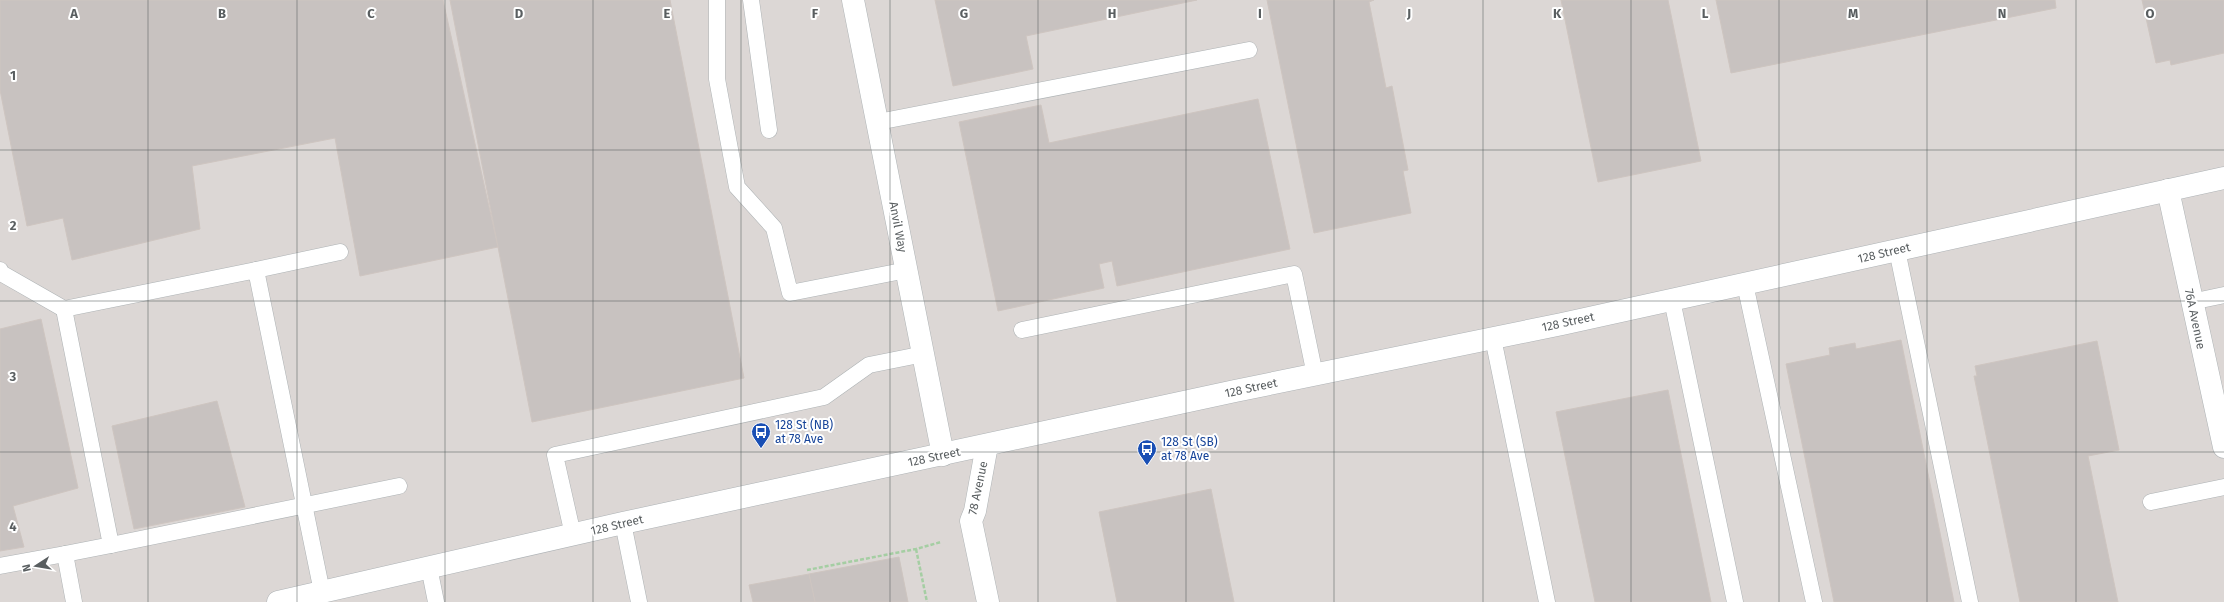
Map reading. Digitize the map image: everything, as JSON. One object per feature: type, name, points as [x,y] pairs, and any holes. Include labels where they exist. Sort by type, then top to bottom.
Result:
[{"type":"main road","name":"Anvil Way","points":[[853,0],[943,455]]},
{"type":"main road","name":"128 Street","points":[[278,602],[623,523],[1315,374],[1672,300],[2224,178]]},
{"type":"main road","name":"76A Avenue","points":[[2168,190],[2191,302],[2224,447]]},
{"type":"main road","name":"78 Avenue","points":[[987,445],[971,521],[988,602]]},
{"type":"lane","points":[[717,0],[717,79],[737,187],[774,228],[790,293],[907,270]]},
{"type":"lane","points":[[751,0],[769,130]]},
{"type":"lane","points":[[878,122],[1249,50]]},
{"type":"lane","points":[[1898,250],[1970,602]]},
{"type":"lane","points":[[0,270],[1,273],[64,309],[340,252]]},
{"type":"lane","points":[[256,270],[322,592]]},
{"type":"lane","points":[[1022,330],[1294,274],[1315,374]]},
{"type":"lane","points":[[1745,284],[1814,602]]},
{"type":"lane","points":[[2191,302],[2224,295]]},
{"type":"lane","points":[[1672,300],[1735,602]]},
{"type":"lane","points":[[64,309],[111,545]]},
{"type":"lane","points":[[1493,338],[1547,602]]},
{"type":"lane","points":[[573,535],[555,455],[824,397],[869,365],[924,354]]},
{"type":"lane","points":[[0,566],[111,545],[399,486]]},
{"type":"lane","points":[[2151,502],[2224,487]]},
{"type":"lane","points":[[623,523],[639,602]]},
{"type":"lane","points":[[65,554],[74,602]]},
{"type":"lane","points":[[429,567],[436,602]]},
{"type":"path","points":[[807,570],[916,550],[941,542]]},
{"type":"path","points":[[916,550],[927,602]]},
{"type":"shaded area","points":[[0,0],[2224,0],[2224,602],[0,602]]},
{"type":"building","points":[[0,0],[443,0],[498,247],[360,276],[335,138],[192,166],[200,229],[72,260],[63,218],[27,226],[0,90]]},
{"type":"building","points":[[450,0],[670,0],[744,378],[532,422]]},
{"type":"building","points":[[935,0],[1197,0],[1026,36],[1033,69],[953,86]]},
{"type":"building","points":[[1267,0],[1374,0],[1369,2],[1386,88],[1392,86],[1408,170],[1403,171],[1411,213],[1314,233]]},
{"type":"building","points":[[1561,0],[1668,0],[1701,161],[1598,182]]},
{"type":"building","points":[[1716,0],[2055,0],[2056,8],[1731,73]]},
{"type":"building","points":[[2142,0],[2224,0],[2224,53],[2171,65],[2170,60],[2156,63]]},
{"type":"building","points":[[1258,99],[1290,249],[1117,286],[1112,261],[1099,264],[1104,288],[998,311],[959,122],[1041,105],[1049,143]]},
{"type":"building","points":[[41,319],[78,488],[13,506],[24,547],[0,551],[0,329]]},
{"type":"building","points":[[1901,340],[1954,602],[1834,602],[1786,364],[1830,355],[1829,348],[1855,343],[1856,349]]},
{"type":"building","points":[[2097,341],[2119,450],[2088,456],[2118,602],[2020,602],[1974,376],[1977,376],[1975,366]]},
{"type":"building","points":[[1668,390],[1711,602],[1595,602],[1556,412]]},
{"type":"building","points":[[217,401],[245,507],[134,529],[112,426]]},
{"type":"building","points":[[1211,489],[1234,602],[1117,602],[1099,512]]},
{"type":"building","points":[[899,557],[908,602],[815,602],[809,574]]},
{"type":"building","points":[[809,574],[815,602],[753,602],[749,585]]},
{"type":"place","name":"128 St (NB) at 78 Ave","points":[[761,449]]},
{"type":"place","name":"128 St (SB) at 78 Ave","points":[[1147,466]]}]
